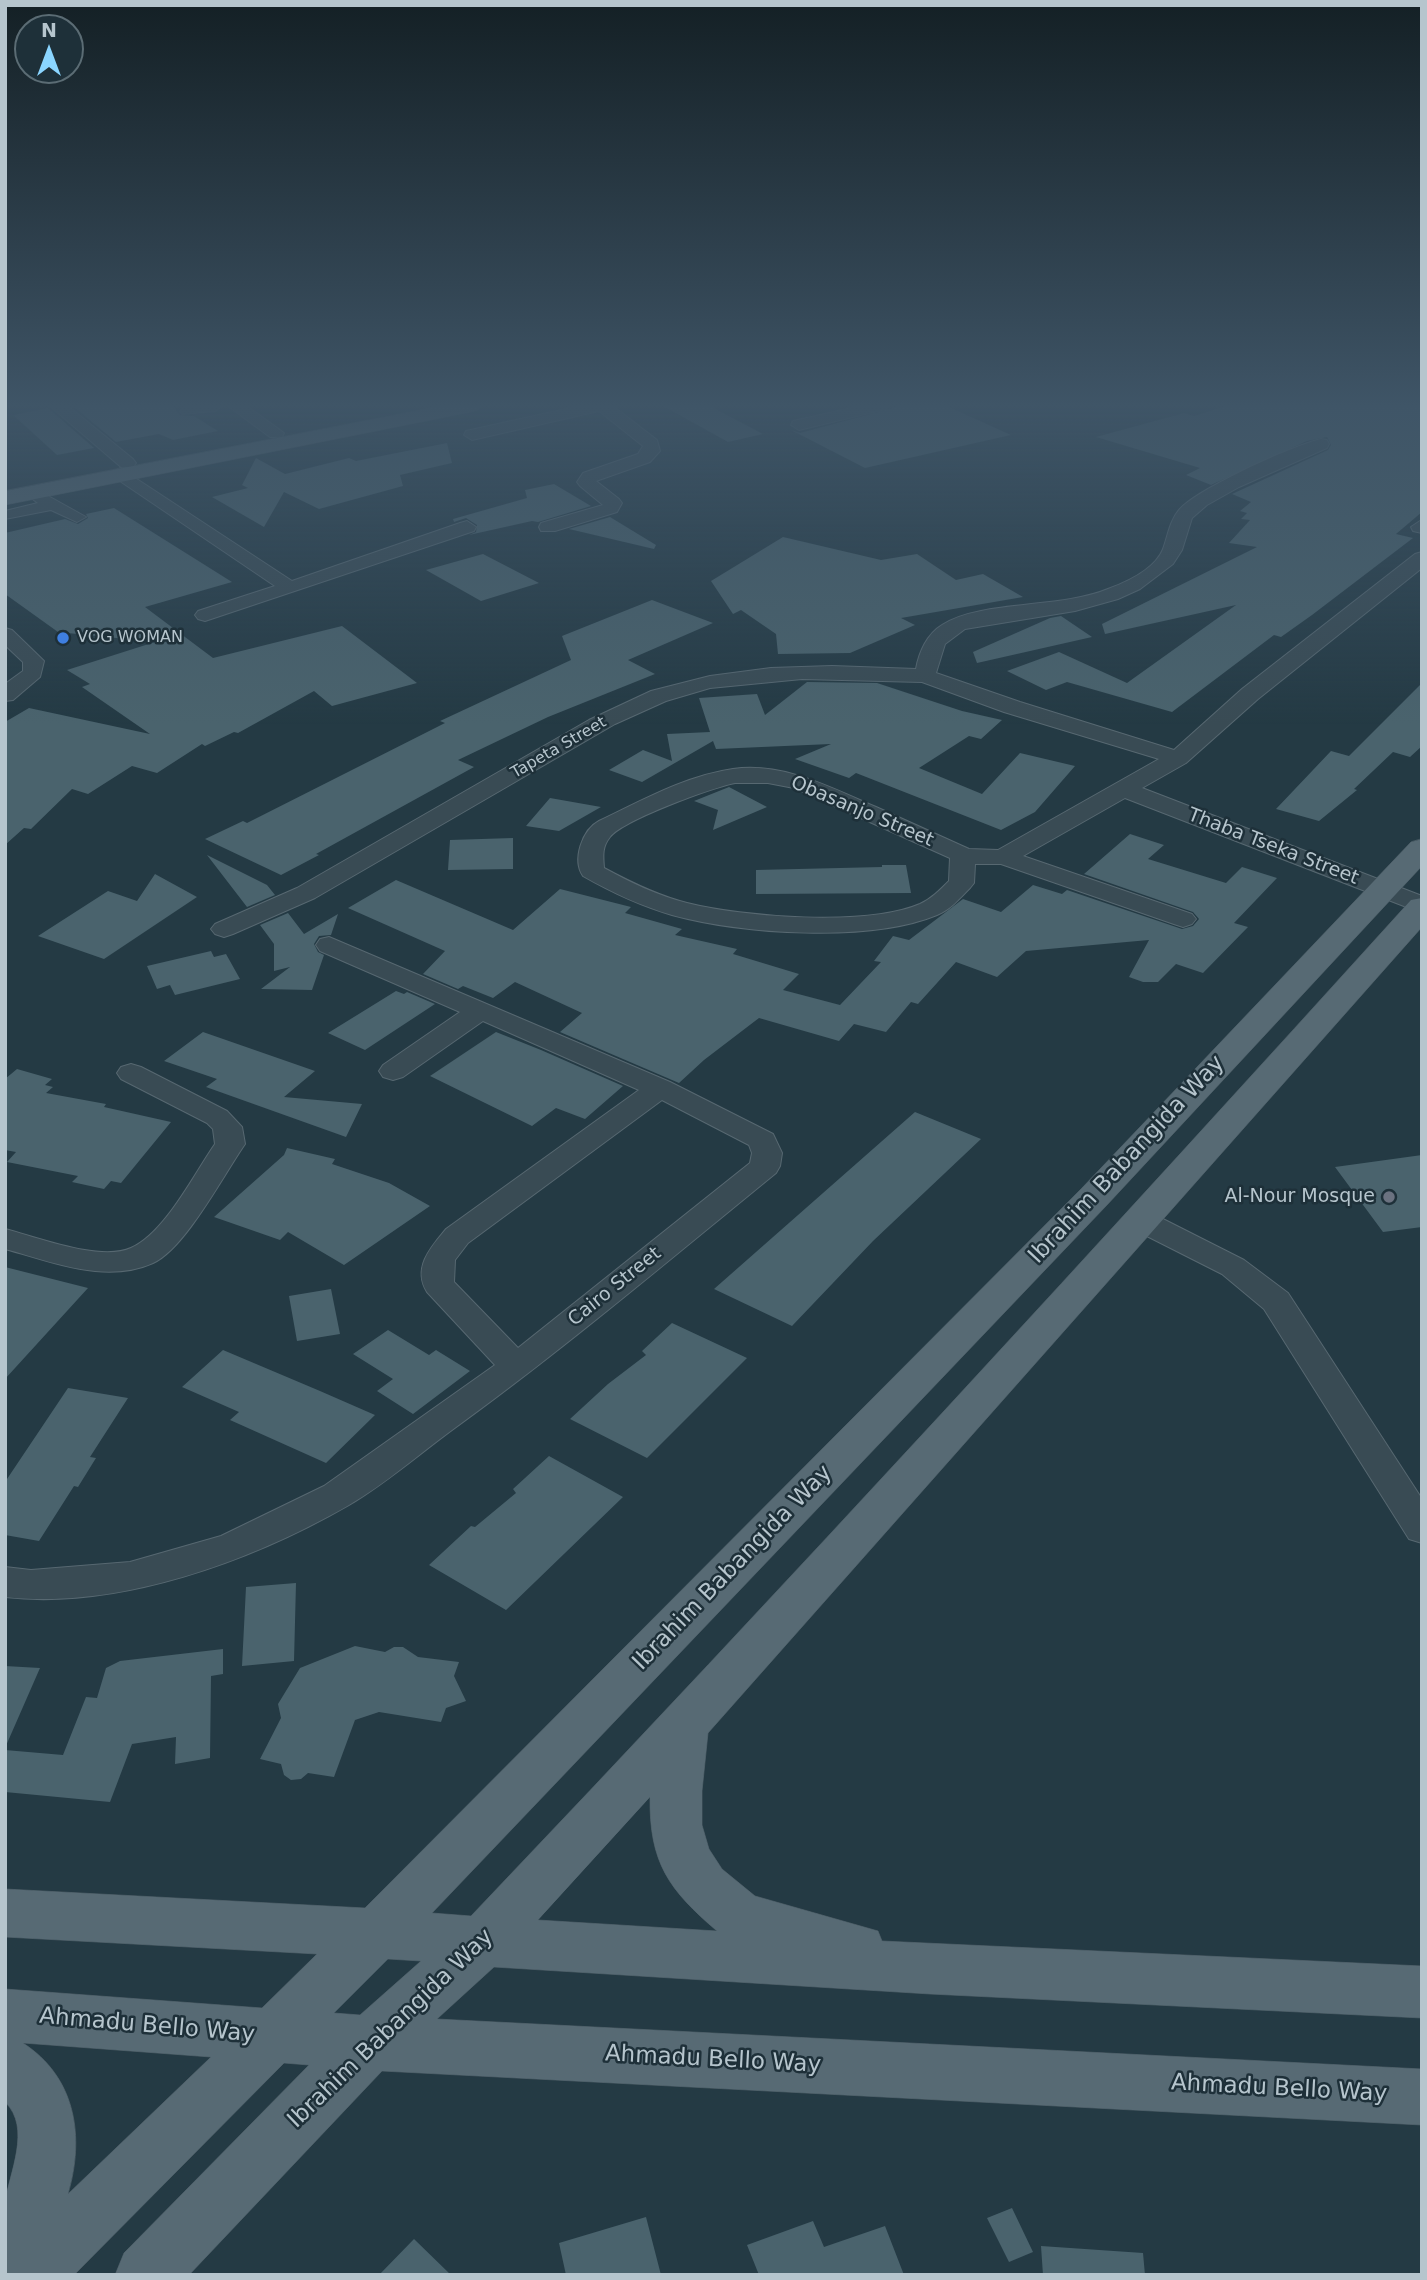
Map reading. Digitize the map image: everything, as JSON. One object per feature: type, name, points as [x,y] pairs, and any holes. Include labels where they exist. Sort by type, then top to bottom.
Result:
[{"type":"main road","name":"Ibrahim Babangida Way","points":[[30,2275],[377,1933],[1094,1197],[1422,848]]},
{"type":"main road","name":"Ibrahim Babangida Way","points":[[146,2275],[370,2043],[483,1942],[684,1726],[1142,1221],[1422,906]]},
{"type":"main road","points":[[684,1726],[676,1791],[676,1825],[684,1857],[703,1886],[739,1916],[930,1969]]},
{"type":"main road","points":[[5,1913],[377,1933],[930,1969],[1422,1992]]},
{"type":"main road","name":"Ahmadu Bello Way","points":[[5,2015],[370,2043],[1422,2096]]},
{"type":"main road","points":[[5,2063],[37,2093],[48,2136],[43,2178],[26,2234],[19,2275]]},
{"type":"street","points":[[69,512],[77,517]]},
{"type":"street","points":[[185,512],[290,588]]},
{"type":"street","points":[[548,527],[596,512]]},
{"type":"street","points":[[925,676],[928,654],[936,640],[949,627],[978,618],[1104,597],[1128,588],[1169,556],[1175,534],[1187,512]]},
{"type":"street","points":[[205,614],[290,588],[467,527]]},
{"type":"street","points":[[1003,857],[1178,758],[1250,694],[1422,558]]},
{"type":"street","points":[[5,634],[34,661],[33,673],[5,695]]},
{"type":"street","name":"Tapeta Street","points":[[224,929],[306,893],[638,704],[668,693],[720,680],[761,673],[828,672],[925,676],[1012,707],[1178,758]]},
{"type":"street","name":"Obasanjo Street","points":[[963,855],[961,883],[931,908],[915,915],[843,925],[735,918],[682,909],[628,891],[592,871],[590,849],[603,829],[672,795],[702,783],[735,776],[757,776],[801,783],[963,855],[1003,857]]},
{"type":"street","name":"Thaba Tseka Street","points":[[1123,789],[1382,888],[1422,906]]},
{"type":"street","points":[[1003,857],[1183,919]]},
{"type":"street","name":"Cairo Street","points":[[5,1582],[32,1585],[130,1576],[232,1547],[337,1495],[516,1367],[765,1166],[767,1153],[762,1140],[660,1088],[329,945]]},
{"type":"street","points":[[393,1071],[481,1010]]},
{"type":"street","points":[[5,1239],[98,1260],[127,1260],[145,1254],[164,1238],[230,1144],[227,1127],[217,1117],[131,1073]]},
{"type":"street","points":[[516,1367],[438,1284],[439,1258],[457,1236],[660,1088]]},
{"type":"street","points":[[1142,1221],[1233,1267],[1276,1301],[1422,1529]]},
{"type":"building","points":[[121,512],[232,582],[145,607],[213,658],[342,626],[417,683],[332,706],[314,691],[238,733],[234,732],[205,746],[202,744],[157,773],[132,766],[88,794],[72,789],[31,829],[24,828],[5,845],[5,722],[29,708],[150,734],[82,687],[90,684],[67,670],[155,642],[58,632],[5,594],[5,533],[65,519],[78,524],[88,518],[86,514]]},
{"type":"building","points":[[239,512],[272,512],[264,527]]},
{"type":"building","points":[[476,512],[570,512],[538,522],[469,535],[476,532],[477,525],[466,518],[454,522],[453,519]]},
{"type":"building","points":[[1245,512],[1422,512],[1396,534],[1413,538],[1312,615],[1281,637],[1274,635],[1172,712],[1067,682],[1046,690],[1007,671],[1059,652],[1127,683],[1236,605],[1105,634],[1102,624],[1257,547],[1229,543],[1250,520],[1241,519],[1247,513]]},
{"type":"building","points":[[610,517],[656,545],[654,549],[569,529]]},
{"type":"building","points":[[783,537],[881,560],[917,554],[956,580],[983,574],[1023,597],[901,618],[915,625],[850,653],[778,654],[776,634],[741,610],[733,614],[711,581]]},
{"type":"building","points":[[483,554],[539,583],[481,601],[426,570]]},
{"type":"building","points":[[652,600],[713,623],[628,660],[655,674],[548,717],[458,760],[474,767],[316,854],[319,855],[281,875],[205,839],[243,821],[247,823],[445,723],[440,721],[571,660],[562,636]]},
{"type":"building","points":[[1061,616],[1092,637],[977,663],[973,652],[1050,618]]},
{"type":"building","points":[[807,682],[877,683],[962,711],[1002,720],[981,739],[969,736],[919,768],[982,794],[1020,753],[1075,766],[1035,812],[1001,830],[856,773],[849,778],[795,759],[831,744],[716,749],[713,741],[642,782],[609,770],[643,750],[672,761],[667,734],[710,732],[699,698],[757,694],[765,715]]},
{"type":"building","points":[[1422,683],[1422,746],[1410,757],[1393,752],[1354,789],[1357,790],[1319,821],[1276,809],[1331,751],[1349,756]]},
{"type":"building","points":[[729,787],[767,807],[713,830],[718,810],[694,801]]},
{"type":"building","points":[[550,798],[601,807],[559,831],[526,826]]},
{"type":"building","points":[[1130,834],[1164,845],[1148,859],[1226,883],[1242,867],[1277,878],[1234,923],[1248,927],[1203,973],[1176,964],[1158,982],[1143,982],[1129,977],[1149,940],[1026,951],[997,977],[956,962],[918,1004],[911,1002],[886,1032],[854,1024],[839,1041],[759,1018],[679,1083],[560,1032],[582,1013],[515,982],[493,998],[463,986],[458,989],[423,974],[445,951],[348,908],[396,880],[513,930],[560,889],[631,907],[625,913],[682,929],[675,935],[737,949],[733,954],[799,974],[783,990],[840,1005],[881,962],[874,961],[893,936],[909,940],[963,899],[1001,912],[1033,885],[1062,894],[1067,890],[1182,929],[1193,926],[1199,919],[1193,912],[1084,874]]},
{"type":"building","points":[[513,838],[513,869],[448,870],[450,840]]},
{"type":"building","points":[[207,855],[267,885],[275,895],[247,907]]},
{"type":"building","points":[[906,865],[911,893],[756,894],[756,870]]},
{"type":"building","points":[[155,874],[197,897],[104,959],[38,936],[108,891],[137,901]]},
{"type":"building","points":[[288,913],[304,934],[338,914],[331,935],[319,936],[314,944],[318,952],[324,955],[312,990],[261,989],[290,967],[274,971],[274,944],[260,925]]},
{"type":"building","points":[[211,951],[214,957],[226,954],[240,979],[175,995],[170,985],[157,989],[147,966]]},
{"type":"building","points":[[396,991],[404,994],[407,992],[435,1004],[365,1050],[328,1033]]},
{"type":"building","points":[[203,1032],[315,1071],[284,1097],[362,1104],[346,1137],[206,1087],[217,1079],[164,1061]]},
{"type":"building","points":[[496,1032],[623,1086],[585,1119],[556,1108],[532,1126],[430,1076]]},
{"type":"building","points":[[17,1069],[52,1079],[45,1085],[53,1087],[46,1093],[106,1104],[104,1107],[171,1122],[121,1183],[111,1181],[104,1189],[72,1182],[78,1176],[7,1162],[16,1152],[5,1150],[5,1079]]},
{"type":"building","points":[[915,1112],[981,1139],[873,1241],[792,1326],[714,1289]]},
{"type":"building","points":[[287,1148],[335,1159],[332,1164],[389,1183],[430,1206],[344,1265],[288,1232],[280,1240],[214,1217],[284,1155]]},
{"type":"building","name":"Al-Nour Mosque","points":[[1422,1155],[1422,1227],[1383,1232],[1335,1167]]},
{"type":"building","points":[[5,1267],[88,1288],[5,1379]]},
{"type":"building","points":[[331,1289],[340,1334],[297,1341],[289,1296]]},
{"type":"building","points":[[672,1323],[747,1358],[647,1458],[570,1419],[608,1384],[646,1355],[642,1351]]},
{"type":"building","points":[[388,1330],[429,1355],[436,1350],[470,1371],[413,1414],[377,1391],[393,1379],[353,1354]]},
{"type":"building","points":[[223,1350],[375,1415],[326,1463],[230,1420],[239,1412],[182,1387]]},
{"type":"building","points":[[68,1388],[128,1398],[90,1457],[96,1458],[78,1487],[74,1486],[39,1541],[5,1535],[5,1482]]},
{"type":"building","points":[[549,1456],[623,1497],[506,1610],[429,1565],[471,1526],[475,1527],[516,1493],[513,1489]]},
{"type":"building","points":[[296,1583],[294,1661],[242,1666],[246,1587]]},
{"type":"building","points":[[355,1646],[385,1652],[394,1647],[403,1647],[418,1657],[459,1662],[454,1676],[466,1701],[446,1708],[441,1722],[379,1712],[355,1720],[334,1777],[308,1773],[301,1779],[291,1780],[284,1775],[281,1764],[260,1759],[281,1718],[278,1704],[300,1668]]},
{"type":"building","points":[[223,1649],[223,1674],[211,1676],[210,1758],[175,1764],[176,1737],[132,1744],[110,1802],[5,1792],[5,1750],[63,1755],[86,1697],[97,1698],[106,1668],[120,1661]]},
{"type":"building","points":[[5,1666],[40,1668],[5,1748]]},
{"type":"building","points":[[1012,2208],[1033,2252],[1009,2262],[987,2218]]},
{"type":"building","points":[[646,2217],[661,2275],[566,2275],[559,2243]]},
{"type":"building","points":[[813,2221],[824,2247],[885,2226],[904,2275],[759,2275],[747,2245]]},
{"type":"building","points":[[414,2239],[451,2275],[379,2275]]},
{"type":"building","points":[[1041,2246],[1143,2253],[1145,2275],[1043,2275]]},
{"type":"place","name":"VOG WOMAN","points":[[63,638]]},
{"type":"place","name":"Al-Nour Mosque","points":[[1389,1197]]}]
